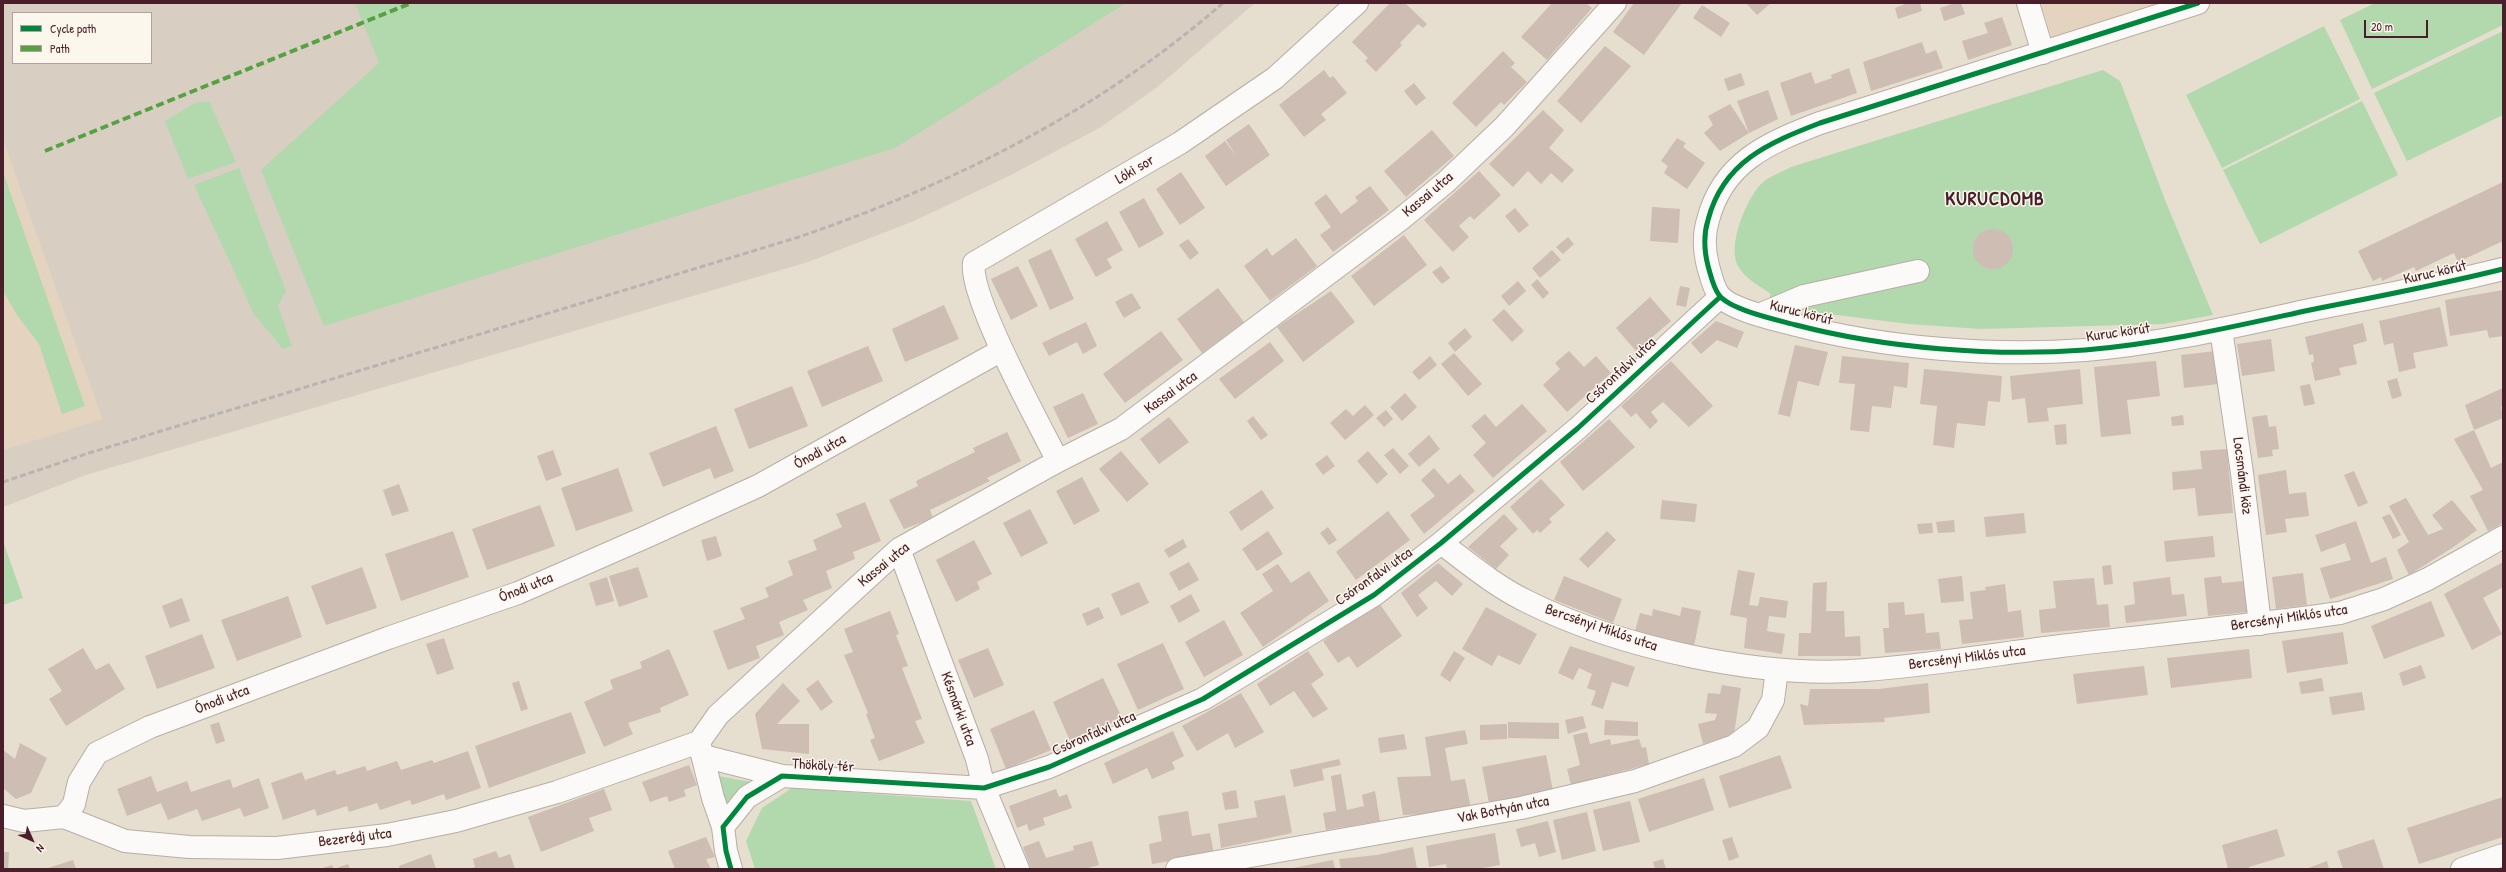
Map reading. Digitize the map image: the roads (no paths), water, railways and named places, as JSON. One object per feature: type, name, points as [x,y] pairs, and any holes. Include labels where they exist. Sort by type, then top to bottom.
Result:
[{"type":"street","name":"Lóki sor","points":[[1002,350],[980,298],[973,269],[974,263],[1180,143],[1275,78],[1356,3]]},
{"type":"street","name":"Kassai utca","points":[[701,749],[718,715],[899,549],[1058,461],[1121,430],[1418,205],[1504,128],[1615,3]]},
{"type":"street","points":[[2028,3],[2043,53]]},
{"type":"street","points":[[1720,297],[1713,285],[1705,254],[1704,234],[1710,211],[1720,191],[1735,168],[1757,151],[1781,139],[1820,123],[2198,3]]},
{"type":"street","name":"Kuruc körút","points":[[1720,297],[1759,315],[1868,340],[1947,348],[2028,352],[2085,350],[2221,329],[2435,286],[2503,269]]},
{"type":"street","points":[[1759,315],[1804,296],[1918,271]]},
{"type":"street","name":"Csóronfalvi utca","points":[[984,788],[1049,767],[1203,699],[1374,595],[1441,543],[1578,428],[1720,297]]},
{"type":"street","name":"Locsmándi köz","points":[[2221,329],[2242,473],[2260,624]]},
{"type":"street","points":[[1002,350],[1058,461]]},
{"type":"street","name":"Ónodi utca","points":[[64,817],[74,804],[79,782],[97,753],[172,719],[388,638],[518,592],[648,536],[758,486],[1002,350]]},
{"type":"street","name":"Bercsényi Miklós utca","points":[[1441,543],[1495,583],[1524,600],[1557,615],[1622,638],[1667,651],[1777,670],[1865,671],[2260,624],[2340,612],[2384,599],[2428,579],[2503,537]]},
{"type":"street","name":"Késmárki utca","points":[[899,549],[976,759],[984,788],[1018,869]]},
{"type":"street","name":"Vak Bottyán utca","points":[[1177,869],[1521,808],[1635,781],[1734,746],[1758,728],[1773,700],[1777,670]]},
{"type":"street","points":[[701,749],[723,828],[726,851],[731,869]]},
{"type":"street","name":"Bezerédj utca","points":[[3,816],[24,821],[64,817],[125,841],[189,847],[277,848],[364,838],[456,821],[701,749]]},
{"type":"street","name":"Thököly tér","points":[[701,749],[782,776],[984,788]]},
{"type":"street","name":"Thököly tér","points":[[723,828],[747,797],[782,776]]},
{"type":"street","points":[[2462,869],[2503,855]]},
{"type":"railway","points":[[3,482],[89,453],[799,237],[856,216],[913,193],[968,168],[1022,141],[1075,111],[1126,78],[1175,42],[1223,3]]},
{"type":"district","name":"KURUCDOMB","points":[[1995,200]]}]
